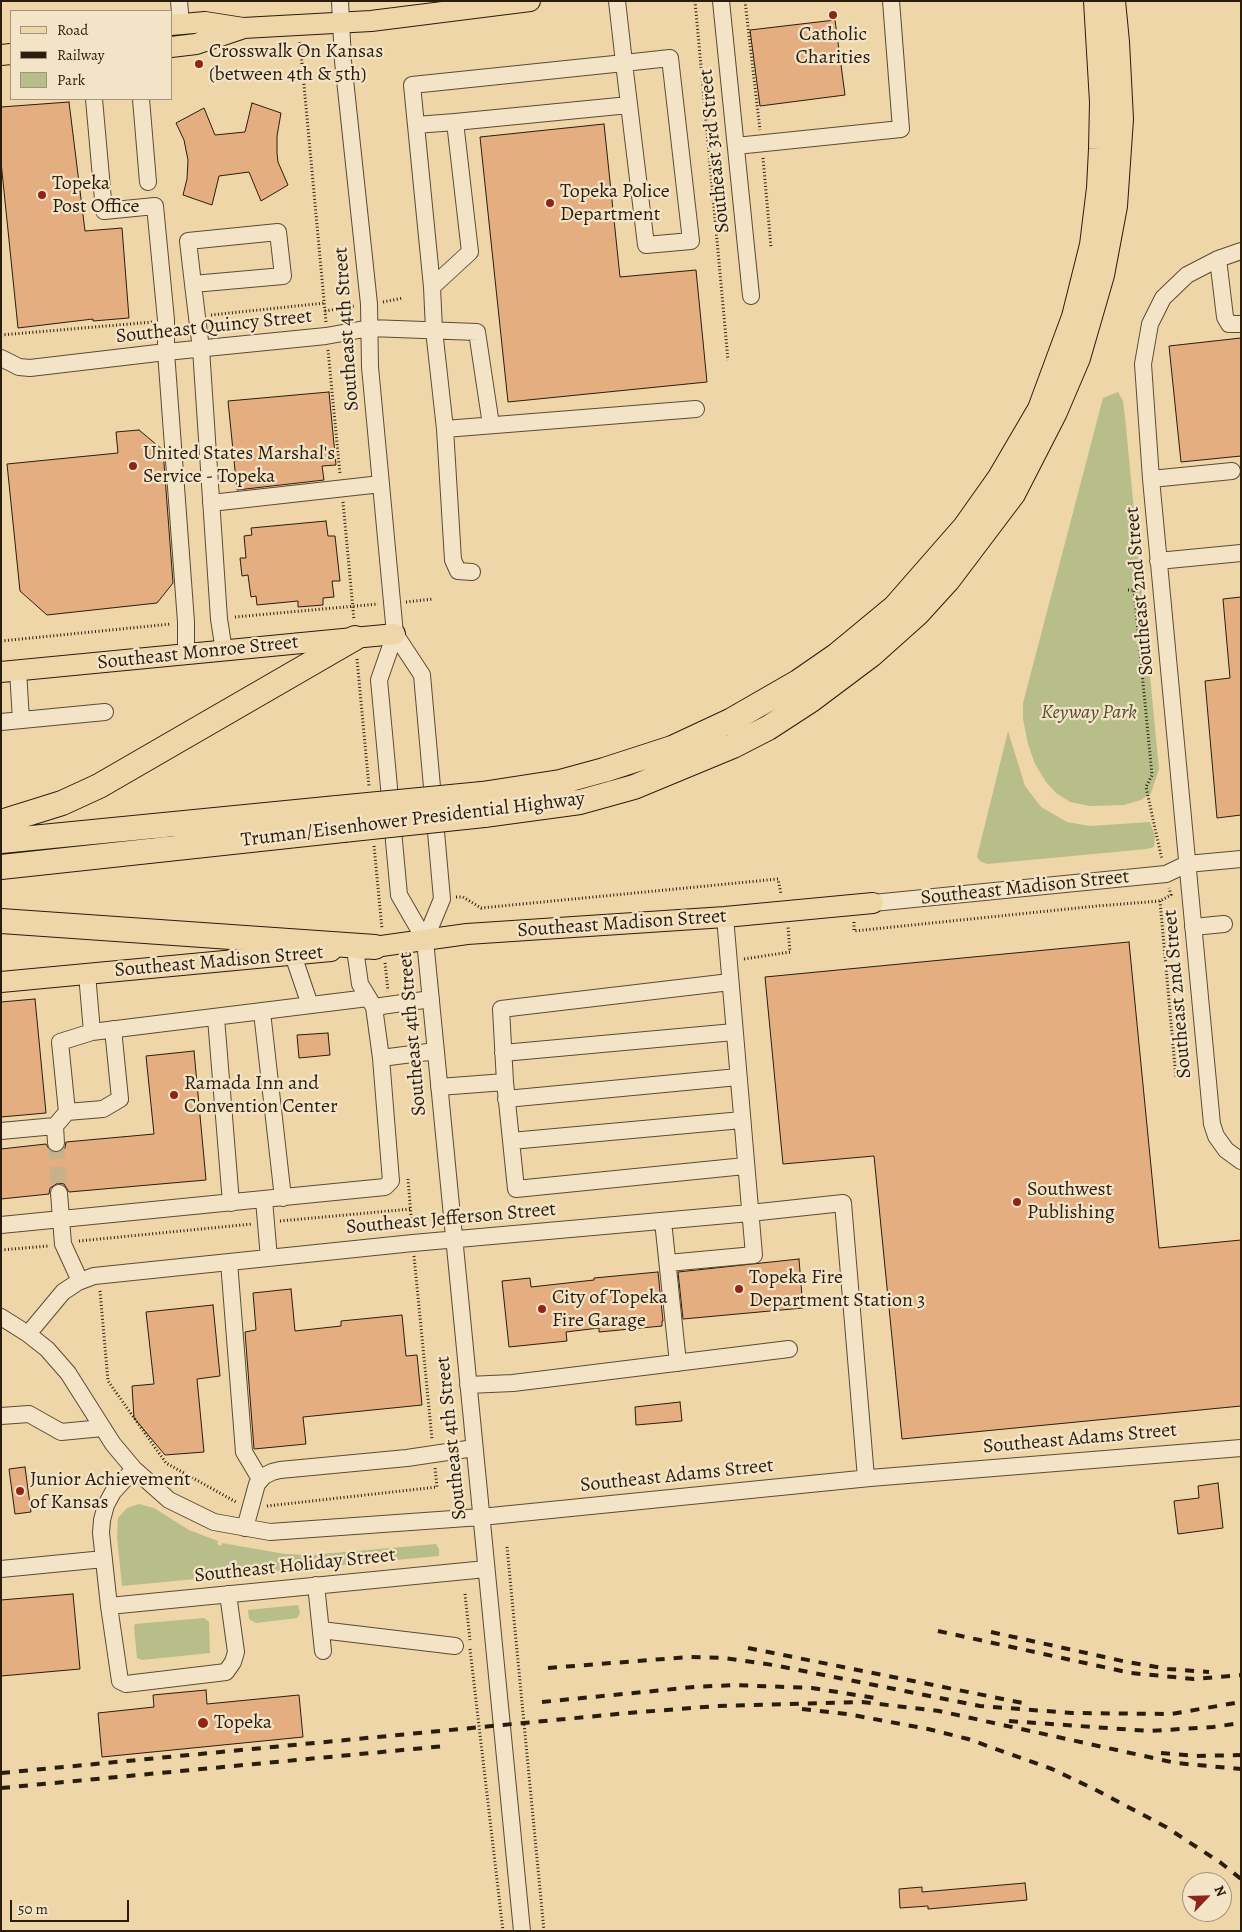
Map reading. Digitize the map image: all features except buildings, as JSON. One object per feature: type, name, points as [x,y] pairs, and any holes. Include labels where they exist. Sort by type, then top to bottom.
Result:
[{"type":"highway","name":"Truman/Eisenhower Presidential Highway","points":[[1,867],[340,819],[483,804],[580,802],[649,781],[733,746],[768,728],[836,682],[871,655],[918,613],[948,580],[1013,494],[1048,411],[1092,246],[1099,188],[1102,102],[1096,1]]},
{"type":"highway","name":"Truman/Eisenhower Presidential Highway","points":[[483,804],[620,766],[672,748],[732,720],[798,682],[837,655],[895,607],[951,546],[1048,411],[1078,358],[1102,275],[1115,206],[1121,119],[1113,1]]},
{"type":"highway","points":[[1,822],[62,803],[99,786],[355,638]]},
{"type":"highway","name":"Truman/Eisenhower Presidential Highway","points":[[1,841],[340,819]]},
{"type":"highway","points":[[1,921],[371,947]]},
{"type":"main road","points":[[176,25],[205,22],[243,28],[341,21],[371,21],[500,3],[530,1]]},
{"type":"main road","points":[[172,47],[196,44],[243,28]]},
{"type":"main road","name":"Southeast Monroe Street","points":[[10,672],[394,634]]},
{"type":"main road","name":"Southeast Madison Street","points":[[1,982],[371,947],[467,934],[725,917],[873,903]]},
{"type":"street","points":[[176,25],[179,1]]},
{"type":"street","name":"Southeast 4th Street","points":[[340,1],[343,61],[369,304],[370,367],[394,634],[379,680],[399,895],[425,940],[522,1931]]},
{"type":"street","points":[[472,572],[458,571],[453,560],[446,428],[434,330],[432,288],[412,86],[624,63],[670,58],[691,241],[646,245],[624,63],[617,1]]},
{"type":"street","name":"Southeast 3rd Street","points":[[721,1],[750,296]]},
{"type":"street","points":[[736,146],[900,129],[891,1]]},
{"type":"street","points":[[94,100],[104,211],[156,206],[166,320],[166,352],[186,622],[186,654]]},
{"type":"street","points":[[141,100],[148,182]]},
{"type":"street","points":[[416,125],[629,105]]},
{"type":"street","points":[[432,288],[470,252],[455,122]]},
{"type":"street","points":[[193,284],[283,276],[278,232],[188,241],[193,284],[201,349],[219,619],[224,651]]},
{"type":"street","points":[[1241,251],[1218,259],[1225,317],[1229,324],[1241,324]]},
{"type":"street","name":"Southeast 2nd Street","points":[[1218,259],[1188,275],[1162,298],[1150,324],[1143,364],[1158,561],[1212,1124],[1216,1136],[1236,1157]]},
{"type":"street","name":"Southeast Quincy Street","points":[[1,358],[19,367],[30,368],[326,336],[370,328],[407,331],[477,332],[491,425]]},
{"type":"street","points":[[446,428],[696,409]]},
{"type":"street","points":[[1151,479],[1232,471]]},
{"type":"street","points":[[211,503],[381,484]]},
{"type":"street","points":[[1158,561],[1241,553]]},
{"type":"street","name":"Southeast 4th Street","points":[[394,634],[422,675],[442,899],[425,940]]},
{"type":"street","points":[[10,672],[21,720]]},
{"type":"street","points":[[1,722],[105,712]]},
{"type":"street","name":"Southeast Madison Street","points":[[873,903],[1166,874],[1187,864],[1241,859]]},
{"type":"street","points":[[668,1263],[754,1255],[725,917]]},
{"type":"street","points":[[1193,928],[1224,924]]},
{"type":"street","points":[[1,1226],[385,1187],[391,1181],[377,1003],[360,984],[371,947]]},
{"type":"street","points":[[293,955],[310,1005]]},
{"type":"street","points":[[87,974],[92,1032]]},
{"type":"street","points":[[730,982],[501,1009],[506,1099],[516,1189],[745,1166]]},
{"type":"street","points":[[56,1143],[56,1126],[66,1112],[60,1042],[92,1032],[310,1005],[431,999]]},
{"type":"street","points":[[262,1012],[283,1198]]},
{"type":"street","points":[[216,1018],[231,1203]]},
{"type":"street","points":[[66,1112],[103,1110],[120,1099],[113,1029]]},
{"type":"street","points":[[503,1053],[734,1032]]},
{"type":"street","points":[[381,1058],[436,1051]]},
{"type":"street","points":[[506,1099],[738,1077]]},
{"type":"street","points":[[439,1087],[505,1082]]},
{"type":"street","points":[[511,1142],[742,1120]]},
{"type":"street","points":[[1,1131],[56,1126]]},
{"type":"street","points":[[28,1334],[63,1292],[90,1278],[62,1244],[59,1193]]},
{"type":"street","points":[[264,1200],[269,1258]]},
{"type":"street","name":"Southeast Jefferson Street","points":[[90,1278],[413,1243],[843,1203],[866,1478]]},
{"type":"street","points":[[663,1221],[678,1363]]},
{"type":"street","points":[[229,1262],[244,1452],[260,1479]]},
{"type":"street","name":"Southeast Adams Street","points":[[1,1317],[28,1334],[46,1349],[68,1373],[113,1444],[134,1469],[169,1500],[214,1522],[270,1532],[481,1517],[866,1478],[1241,1448]]},
{"type":"street","points":[[468,1385],[513,1383],[790,1349]]},
{"type":"street","points":[[1,1416],[29,1414],[61,1432],[102,1428]]},
{"type":"street","points":[[245,1528],[260,1479],[280,1470],[474,1448]]},
{"type":"street","points":[[134,1469],[113,1492],[106,1505],[102,1527],[109,1606],[120,1681],[126,1684],[226,1672],[234,1662],[236,1652],[228,1594]]},
{"type":"street","points":[[1,1568],[104,1559]]},
{"type":"street","name":"Southeast Holiday Street","points":[[109,1606],[486,1569]]},
{"type":"street","points":[[316,1585],[323,1651]]},
{"type":"street","points":[[321,1630],[455,1646]]},
{"type":"path","points":[[695,1],[728,360]]},
{"type":"path","points":[[746,1],[771,247]]},
{"type":"path","points":[[299,25],[325,303],[326,336],[342,488],[369,788]]},
{"type":"path","points":[[854,920],[854,931],[1160,901],[1171,896],[1146,787],[1152,775],[1134,590],[1128,590]]},
{"type":"path","points":[[359,682],[379,680]]},
{"type":"path","points":[[373,837],[379,894],[371,947],[377,1003]]},
{"type":"path","points":[[442,899],[463,897],[481,908],[778,879]]},
{"type":"path","points":[[379,894],[399,895]]},
{"type":"path","points":[[1160,901],[1176,1078]]},
{"type":"path","points":[[787,926],[797,925]]},
{"type":"path","points":[[90,1278],[108,1381],[166,1463],[234,1502],[265,1506],[437,1487],[407,1171]]},
{"type":"path","points":[[1,1250],[411,1209]]},
{"type":"path","points":[[507,1547],[544,1931]]},
{"type":"path","points":[[465,1594],[502,1931]]},
{"type":"green space","name":"Keyway Park","points":[[1118,392],[1123,401],[1125,417],[1159,769],[1151,793],[1141,800],[1124,805],[1090,806],[1070,802],[1056,793],[1046,782],[1035,764],[1028,744],[1023,719],[1023,703],[1103,398]]},
{"type":"green space","name":"Keyway Park","points":[[1008,731],[1025,786],[1041,807],[1067,822],[1090,826],[1150,822],[1155,836],[1154,847],[987,864],[980,861],[977,857]]},
{"type":"green space","points":[[139,1504],[154,1508],[189,1530],[218,1541],[217,1544],[221,1546],[222,1543],[285,1554],[311,1555],[436,1544],[439,1549],[439,1556],[122,1586],[117,1537],[118,1518],[127,1508]]},
{"type":"green space","points":[[298,1605],[300,1613],[297,1618],[256,1623],[249,1619],[248,1610]]},
{"type":"green space","points":[[204,1618],[209,1622],[210,1653],[142,1660],[137,1658],[135,1624]]},
{"type":"tunnel","points":[[56,1143],[59,1193]]},
{"type":"railway","points":[[938,1631],[1131,1673],[1194,1679],[1241,1675]]},
{"type":"railway","points":[[991,1632],[1127,1662],[1168,1669],[1209,1672]]},
{"type":"railway","points":[[748,1648],[1023,1703]]},
{"type":"railway","points":[[548,1668],[689,1657],[724,1658],[773,1665],[980,1706],[1072,1713],[1171,1714],[1241,1702]]},
{"type":"railway","points":[[542,1702],[694,1687],[734,1685],[812,1688],[875,1698]]},
{"type":"railway","points":[[1,1773],[628,1713],[717,1706],[862,1702],[939,1711],[1176,1763],[1241,1769]]},
{"type":"railway","points":[[802,1709],[847,1714],[928,1729],[968,1739],[1052,1769],[1166,1827],[1221,1863],[1241,1879]]},
{"type":"railway","points":[[1009,1721],[1149,1731],[1213,1727],[1241,1723]]},
{"type":"railway","points":[[1,1788],[445,1746]]},
{"type":"railway","points":[[1161,1753],[1196,1756],[1241,1755]]},
{"type":"place","name":"Catholic Charities","points":[[833,15]]},
{"type":"place","name":"Crosswalk On Kansas (between 4th & 5th)","points":[[199,64]]},
{"type":"place","name":"Topeka Post Office","points":[[42,195]]},
{"type":"place","name":"Topeka Police Department","points":[[550,203]]},
{"type":"place","name":"United States Marshal's Service - Topeka","points":[[133,466]]},
{"type":"place","name":"Ramada Inn and Convention Center","points":[[174,1095]]},
{"type":"place","name":"Southwest Publishing","points":[[1017,1202]]},
{"type":"place","name":"Topeka Fire Department Station 3","points":[[739,1289]]},
{"type":"place","name":"City of Topeka Fire Garage","points":[[542,1309]]},
{"type":"place","name":"Junior Achievement of Kansas","points":[[20,1491]]},
{"type":"place","name":"Topeka","points":[[203,1723]]}]
